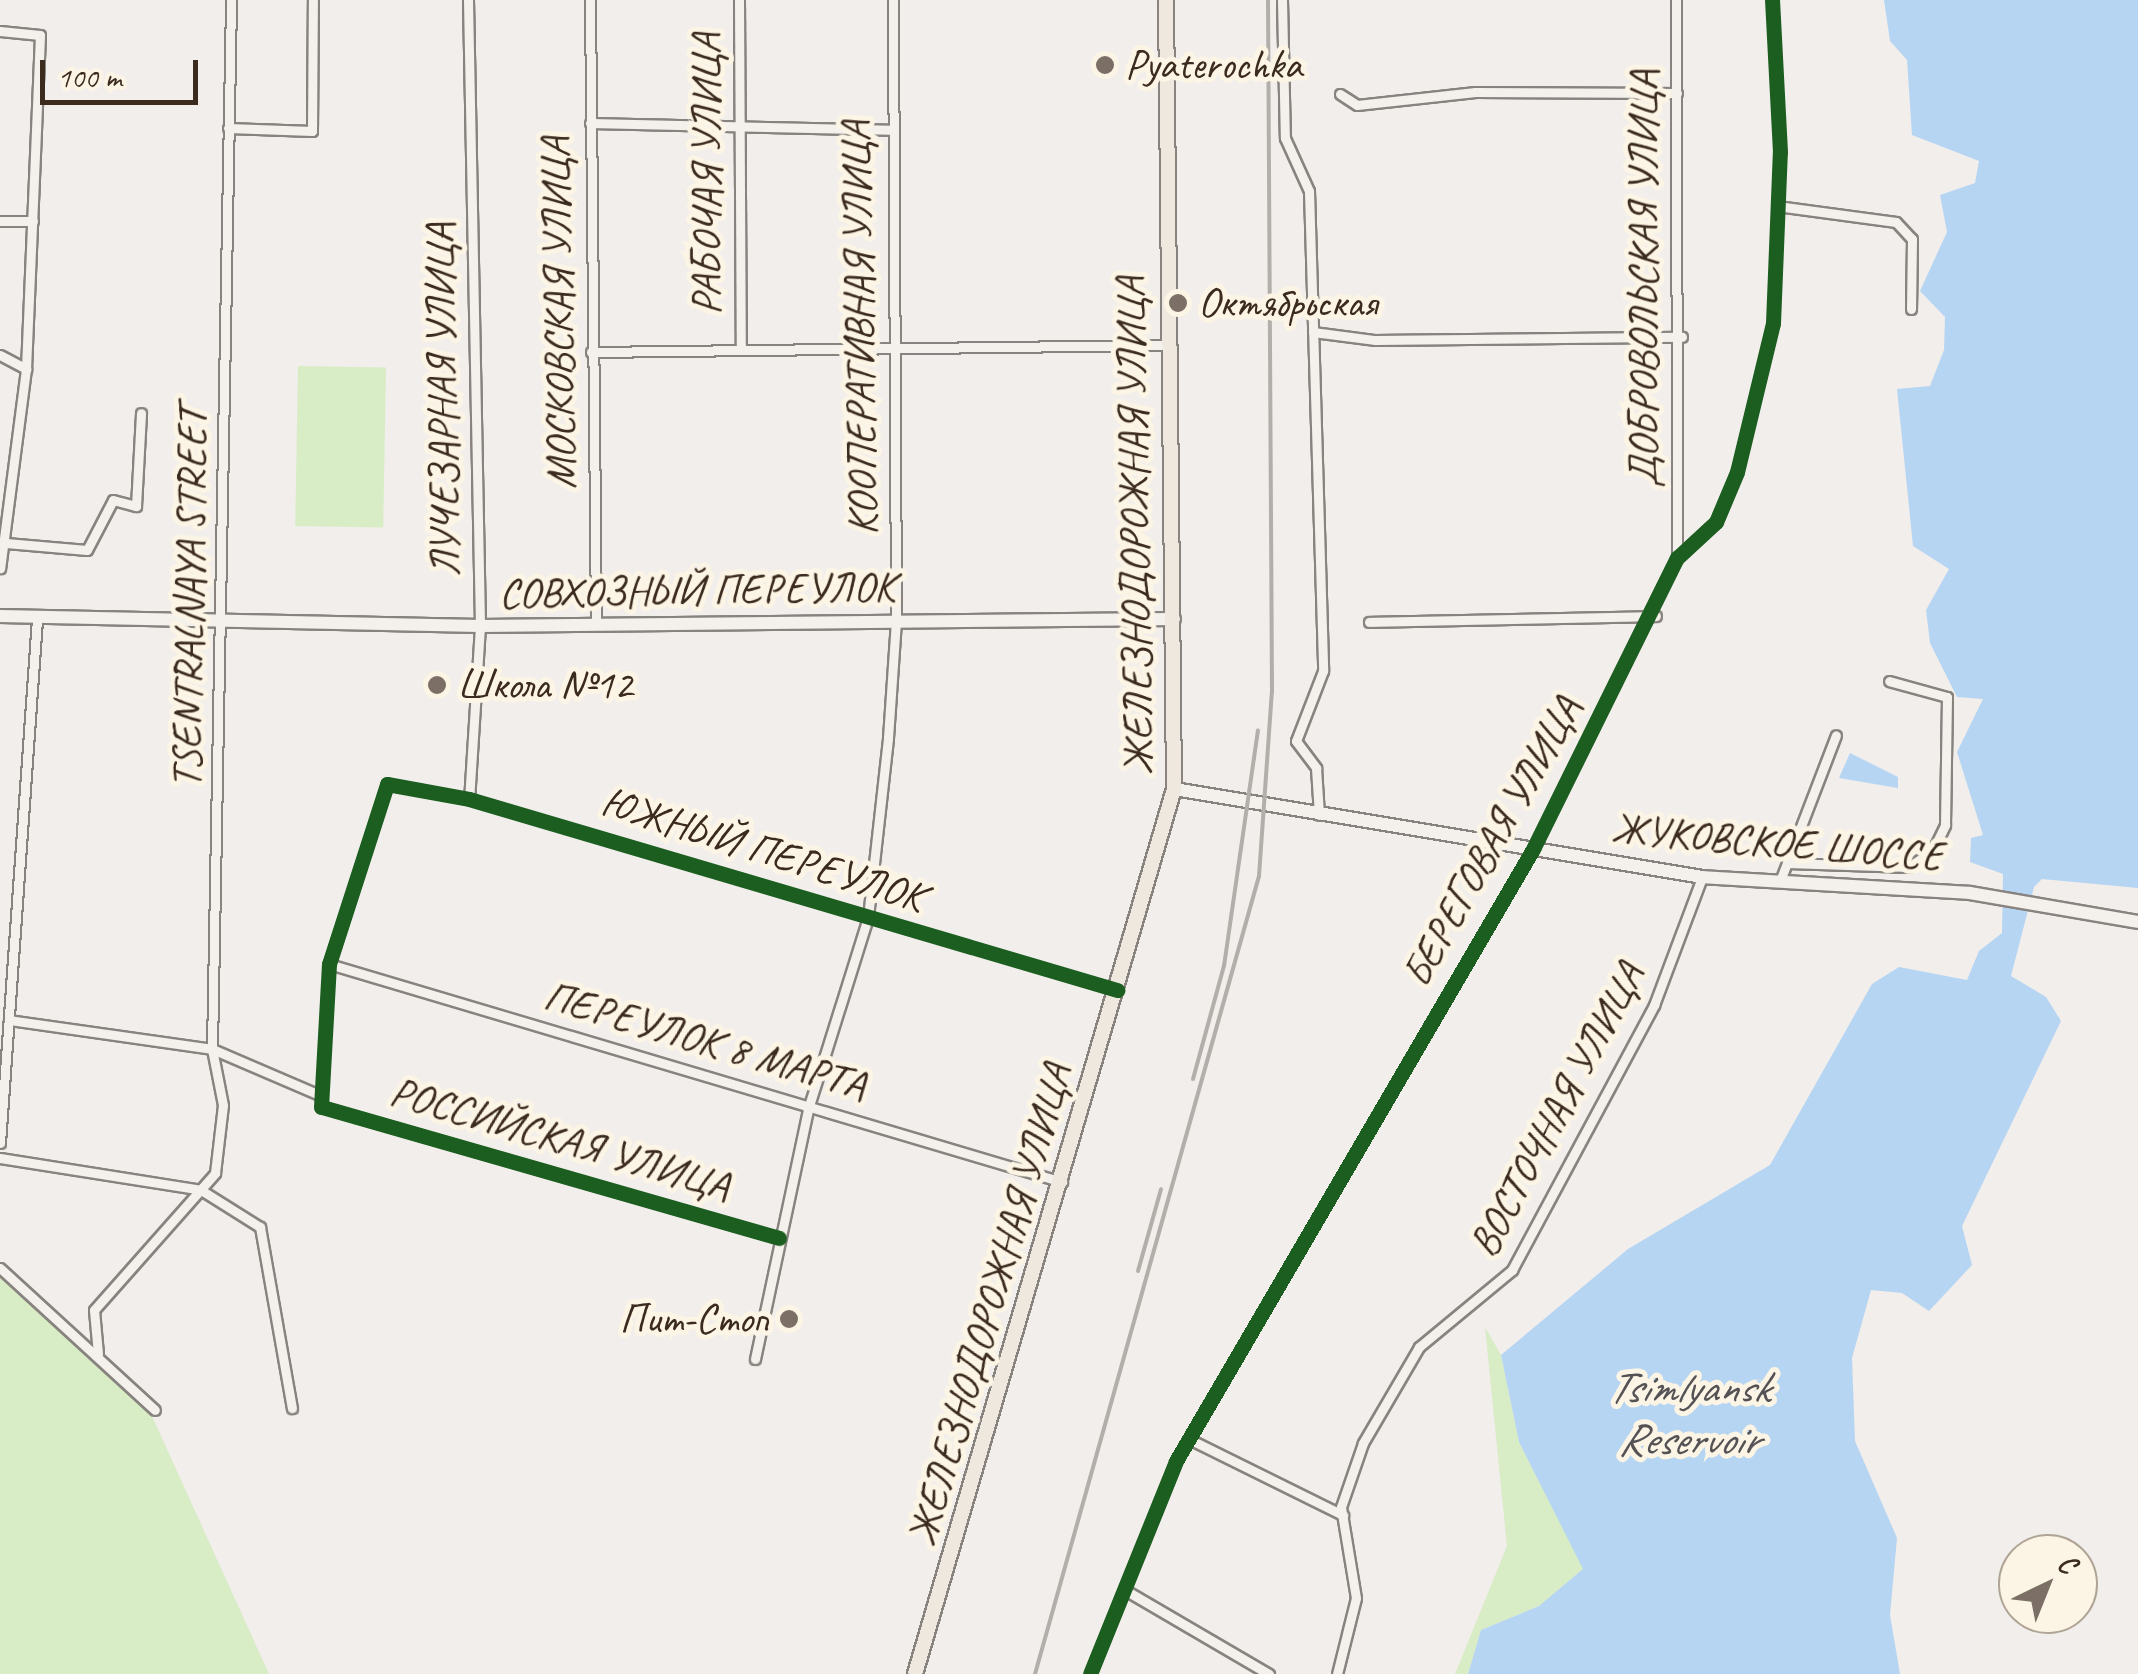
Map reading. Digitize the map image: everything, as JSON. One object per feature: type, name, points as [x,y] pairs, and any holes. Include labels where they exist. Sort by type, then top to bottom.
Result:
[{"type":"main road","name":"ЖЕЛЕЗНОДОРОЖНАЯ УЛИЦА","points":[[915,1674],[1062,1182],[1174,788],[1166,0]]},
{"type":"street","name":"TSENTRALNAYA STREET","points":[[201,1190],[215,1173],[223,1105],[212,1048],[231,0]]},
{"type":"street","points":[[228,128],[312,131],[313,0]]},
{"type":"street","name":"ЛУЧЕЗАРНАЯ УЛИЦА","points":[[468,0],[480,626],[469,799]]},
{"type":"street","name":"МОСКОВСКАЯ УЛИЦА","points":[[590,0],[596,625]]},
{"type":"street","name":"РАБОЧАЯ УЛИЦА","points":[[739,0],[740,347]]},
{"type":"street","name":"КООПЕРАТИВНАЯ УЛИЦА","points":[[754,1359],[808,1109],[868,918],[896,621],[890,130],[893,0]]},
{"type":"street","points":[[1282,0],[1285,138],[1309,190],[1323,671],[1296,741],[1316,768],[1319,814]]},
{"type":"street","points":[[1664,0],[1676,1]]},
{"type":"street","name":"БЕРЕГОВАЯ УЛИЦА","points":[[1090,1674],[1190,1439],[1533,848],[1656,616],[1678,558],[1716,522],[1760,395],[1777,206],[1772,0]]},
{"type":"street","name":"ДОБРОВОЛЬСКАЯ УЛИЦА","points":[[1676,1],[1682,337],[1678,558]]},
{"type":"street","points":[[0,31],[40,35],[26,368],[0,568]]},
{"type":"street","points":[[1340,94],[1358,104],[1380,98],[1676,93]]},
{"type":"street","points":[[590,123],[890,130]]},
{"type":"street","points":[[1777,206],[1896,222],[1912,240],[1911,309]]},
{"type":"street","points":[[0,220],[33,221]]},
{"type":"street","points":[[1313,332],[1374,340],[1682,337]]},
{"type":"street","points":[[591,352],[740,347],[1168,345]]},
{"type":"street","points":[[0,355],[26,368]]},
{"type":"street","points":[[6,543],[87,550],[113,500],[136,506],[142,413]]},
{"type":"street","points":[[0,493],[12,493]]},
{"type":"street","name":"СОВХОЗНЫЙ ПЕРЕУЛОК","points":[[0,616],[480,626],[1174,619]]},
{"type":"street","points":[[1369,622],[1656,616]]},
{"type":"street","points":[[0,1142],[37,619]]},
{"type":"street","points":[[1787,863],[1908,867],[1933,850],[1945,825],[1947,697],[1889,682]]},
{"type":"street","points":[[1780,881],[1836,734]]},
{"type":"street","name":"ЮЖНЫЙ ПЕРЕУЛОК","points":[[329,964],[388,784],[469,799],[1118,990]]},
{"type":"street","name":"ЖУКОВСКОЕ ШОССЕ","points":[[1174,788],[1702,878],[1970,892],[2138,922]]},
{"type":"street","name":"ВОСТОЧНАЯ УЛИЦА","points":[[1336,1674],[1356,1598],[1343,1515],[1363,1444],[1419,1347],[1512,1270],[1654,1005],[1702,878]]},
{"type":"street","points":[[9,1020],[212,1048],[317,1094],[329,964]]},
{"type":"street","name":"ПЕРЕУЛОК 8 МАРТА","points":[[329,964],[1062,1182]]},
{"type":"street","name":"РОССИЙСКАЯ УЛИЦА","points":[[317,1094],[321,1107],[779,1238]]},
{"type":"street","points":[[0,1158],[201,1190],[260,1227],[292,1408]]},
{"type":"street","points":[[98,1354],[94,1310],[201,1190]]},
{"type":"street","points":[[0,1268],[155,1410]]},
{"type":"street","points":[[1190,1439],[1343,1515]]},
{"type":"street","points":[[1124,1590],[1270,1674]]},
{"type":"green space","points":[[298,366],[386,368],[383,528],[295,526]]},
{"type":"green space","points":[[0,1275],[151,1414],[269,1674],[0,1674]]},
{"type":"green space","points":[[1485,1327],[1501,1355],[1519,1442],[1584,1569],[1539,1606],[1481,1630],[1468,1674],[1455,1674],[1507,1546]]},
{"type":"water","name":"Tsimlyansk Reservoir","points":[[1884,0],[2138,0],[2138,888],[2042,879],[2034,887],[2011,976],[2046,997],[2061,1021],[1962,1226],[1972,1265],[1929,1311],[1902,1293],[1871,1290],[1852,1358],[1855,1441],[1897,1538],[1890,1615],[1900,1674],[1468,1674],[1481,1630],[1539,1606],[1583,1569],[1519,1442],[1501,1355],[1628,1249],[1770,1165],[1872,984],[1899,967],[1967,980],[1979,951],[2002,933],[2003,874],[1970,862],[1971,838],[1983,835],[1957,752],[1983,699],[1957,697],[1930,643],[1926,610],[1949,569],[1913,546],[1897,389],[1930,386],[1944,350],[1945,317],[1920,291],[1947,232],[1940,195],[1975,183],[1979,161],[1912,135],[1907,60],[1890,41]]},
{"type":"water","points":[[1850,753],[1898,777],[1898,788],[1839,778]]},
{"type":"railway","points":[[1035,1674],[1259,876],[1272,692],[1268,0]]},
{"type":"railway","points":[[1193,1079],[1224,966],[1258,730]]},
{"type":"railway","points":[[1138,1271],[1161,1189]]},
{"type":"cycle path","points":[[1090,1674],[1176,1461],[1533,849],[1677,558],[1716,522],[1737,472],[1773,323],[1780,152],[1772,0]]},
{"type":"cycle path","points":[[779,1238],[321,1107],[329,964],[387,784],[469,799],[1117,990]]},
{"type":"place","name":"Pyaterochka","points":[[1105,65]]},
{"type":"place","name":"Октябрьская","points":[[1178,303]]},
{"type":"place","name":"Школа №12","points":[[437,685]]},
{"type":"place","name":"Пит-Стоп","points":[[789,1319]]}]
